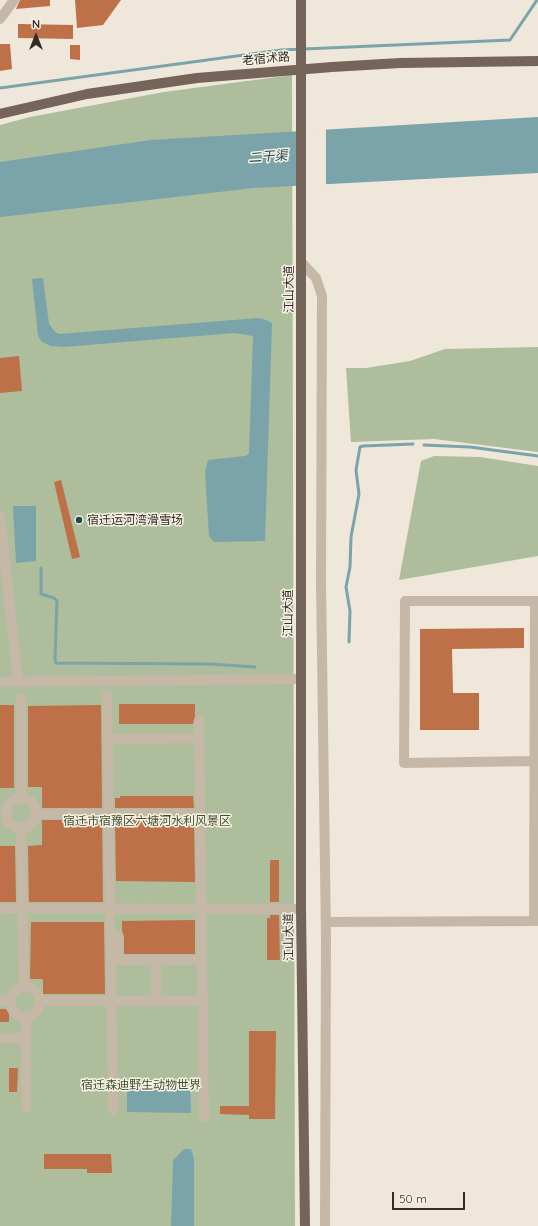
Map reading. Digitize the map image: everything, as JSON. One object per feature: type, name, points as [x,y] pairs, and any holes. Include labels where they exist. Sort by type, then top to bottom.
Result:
[{"type":"main road","name":"江山大道","points":[[301,2],[302,263],[300,679],[305,1226]]},
{"type":"main road","points":[[508,60],[535,54],[538,51]]},
{"type":"main road","name":"老宿沭路","points":[[0,114],[87,94],[197,78],[332,67],[508,60],[538,61]]},
{"type":"street","points":[[0,19],[14,0]]},
{"type":"street","points":[[302,263],[316,278],[322,296],[321,583],[326,922],[325,1226]]},
{"type":"street","points":[[0,516],[18,682]]},
{"type":"street","points":[[326,922],[536,921],[535,761],[537,601],[405,601],[404,762],[535,761]]},
{"type":"street","points":[[0,682],[300,679]]},
{"type":"street","points":[[107,695],[113,1110]]},
{"type":"street","points":[[21,698],[21,799]]},
{"type":"street","points":[[198,721],[204,1117]]},
{"type":"street","points":[[108,739],[199,738]]},
{"type":"street","points":[[21,799],[32,804],[35,814],[30,825],[20,828],[11,825],[3,814],[10,803],[21,799]]},
{"type":"street","points":[[35,814],[200,814]]},
{"type":"street","points":[[20,828],[24,987]]},
{"type":"street","points":[[0,908],[301,909]]},
{"type":"street","points":[[110,936],[118,936],[118,960],[202,960]]},
{"type":"street","points":[[156,960],[156,1001]]},
{"type":"street","points":[[24,987],[34,989],[40,996],[41,1001],[38,1010],[26,1017],[16,1014],[5,1001],[15,990],[24,987]]},
{"type":"street","points":[[41,1001],[203,1001]]},
{"type":"street","points":[[26,1017],[26,1107]]},
{"type":"street","points":[[0,1038],[26,1038]]},
{"type":"green space","name":"宿迁市宿豫区六塘河水利风景区","points":[[292,75],[295,1226],[0,1226],[0,125],[30,117],[164,92]]},
{"type":"green space","points":[[538,347],[538,452],[434,439],[351,442],[346,368],[366,368],[410,361],[445,349]]},
{"type":"green space","points":[[434,456],[480,457],[538,466],[538,556],[399,580],[421,461]]},
{"type":"water","name":"二干渠","points":[[538,117],[538,173],[254,188],[0,217],[0,162],[151,140]]},
{"type":"water","points":[[43,278],[49,324],[55,332],[59,334],[258,318],[272,323],[265,541],[214,542],[209,536],[205,472],[208,460],[245,456],[249,454],[253,336],[235,333],[63,347],[51,346],[42,342],[38,336],[32,279]]},
{"type":"water","points":[[13,506],[36,506],[36,561],[16,563]]},
{"type":"water","points":[[127,1079],[190,1079],[191,1113],[127,1112]]},
{"type":"water","points":[[184,1149],[191,1149],[194,1159],[194,1226],[171,1226],[173,1160]]},
{"type":"pier","points":[[326,128],[326,186],[297,188],[297,129]]},
{"type":"building","points":[[20,0],[50,0],[50,6],[16,9]]},
{"type":"building","points":[[75,0],[121,0],[103,25],[77,28]]},
{"type":"building","points":[[18,24],[73,25],[73,39],[18,38]]},
{"type":"building","points":[[0,44],[10,44],[12,69],[0,71]]},
{"type":"building","points":[[70,45],[80,45],[80,60],[70,59]]},
{"type":"building","points":[[19,356],[22,391],[0,393],[0,358]]},
{"type":"building","points":[[61,480],[80,557],[72,559],[54,482]]},
{"type":"building","points":[[524,628],[524,648],[452,649],[453,693],[479,693],[479,730],[420,730],[420,629]]},
{"type":"building","points":[[119,704],[195,704],[195,716],[193,724],[119,724]]},
{"type":"building","points":[[0,705],[14,705],[14,788],[0,788]]},
{"type":"building","points":[[101,705],[102,808],[42,808],[42,787],[28,787],[28,706]]},
{"type":"building","points":[[120,796],[193,796],[194,808],[115,808],[115,798],[120,798]]},
{"type":"building","points":[[42,820],[102,820],[103,902],[29,902],[28,846],[42,845]]},
{"type":"building","points":[[115,820],[194,820],[195,882],[116,881]]},
{"type":"building","points":[[0,846],[15,846],[16,902],[0,902]]},
{"type":"building","points":[[270,860],[279,860],[279,902],[270,902]]},
{"type":"building","points":[[270,915],[279,915],[280,960],[267,960],[267,918],[270,918]]},
{"type":"building","points":[[195,920],[195,954],[124,954],[122,921]]},
{"type":"building","points":[[31,922],[104,922],[105,994],[43,994],[43,979],[30,979]]},
{"type":"building","points":[[0,1009],[9,1009],[9,1022],[0,1022]]},
{"type":"building","points":[[249,1031],[276,1031],[275,1119],[249,1119],[249,1115],[220,1114],[220,1106],[249,1106]]},
{"type":"building","points":[[9,1068],[18,1068],[17,1092],[9,1092]]},
{"type":"building","points":[[44,1154],[111,1154],[112,1173],[87,1173],[87,1169],[44,1169]]},
{"type":"waterway","points":[[0,88],[281,50],[510,40],[537,0]]},
{"type":"waterway","points":[[349,642],[350,611],[346,587],[350,567],[351,537],[359,494],[356,470],[360,447],[413,444]]},
{"type":"waterway","points":[[424,445],[470,447],[538,456]]},
{"type":"waterway","points":[[41,568],[41,594],[54,598],[57,601],[56,663],[209,664],[255,667]]},
{"type":"place","name":"宿迁运河湾滑雪场","points":[[79,520]]},
{"type":"park label","name":"宿迁森迪野生动物世界","points":[[141,1085]]}]
